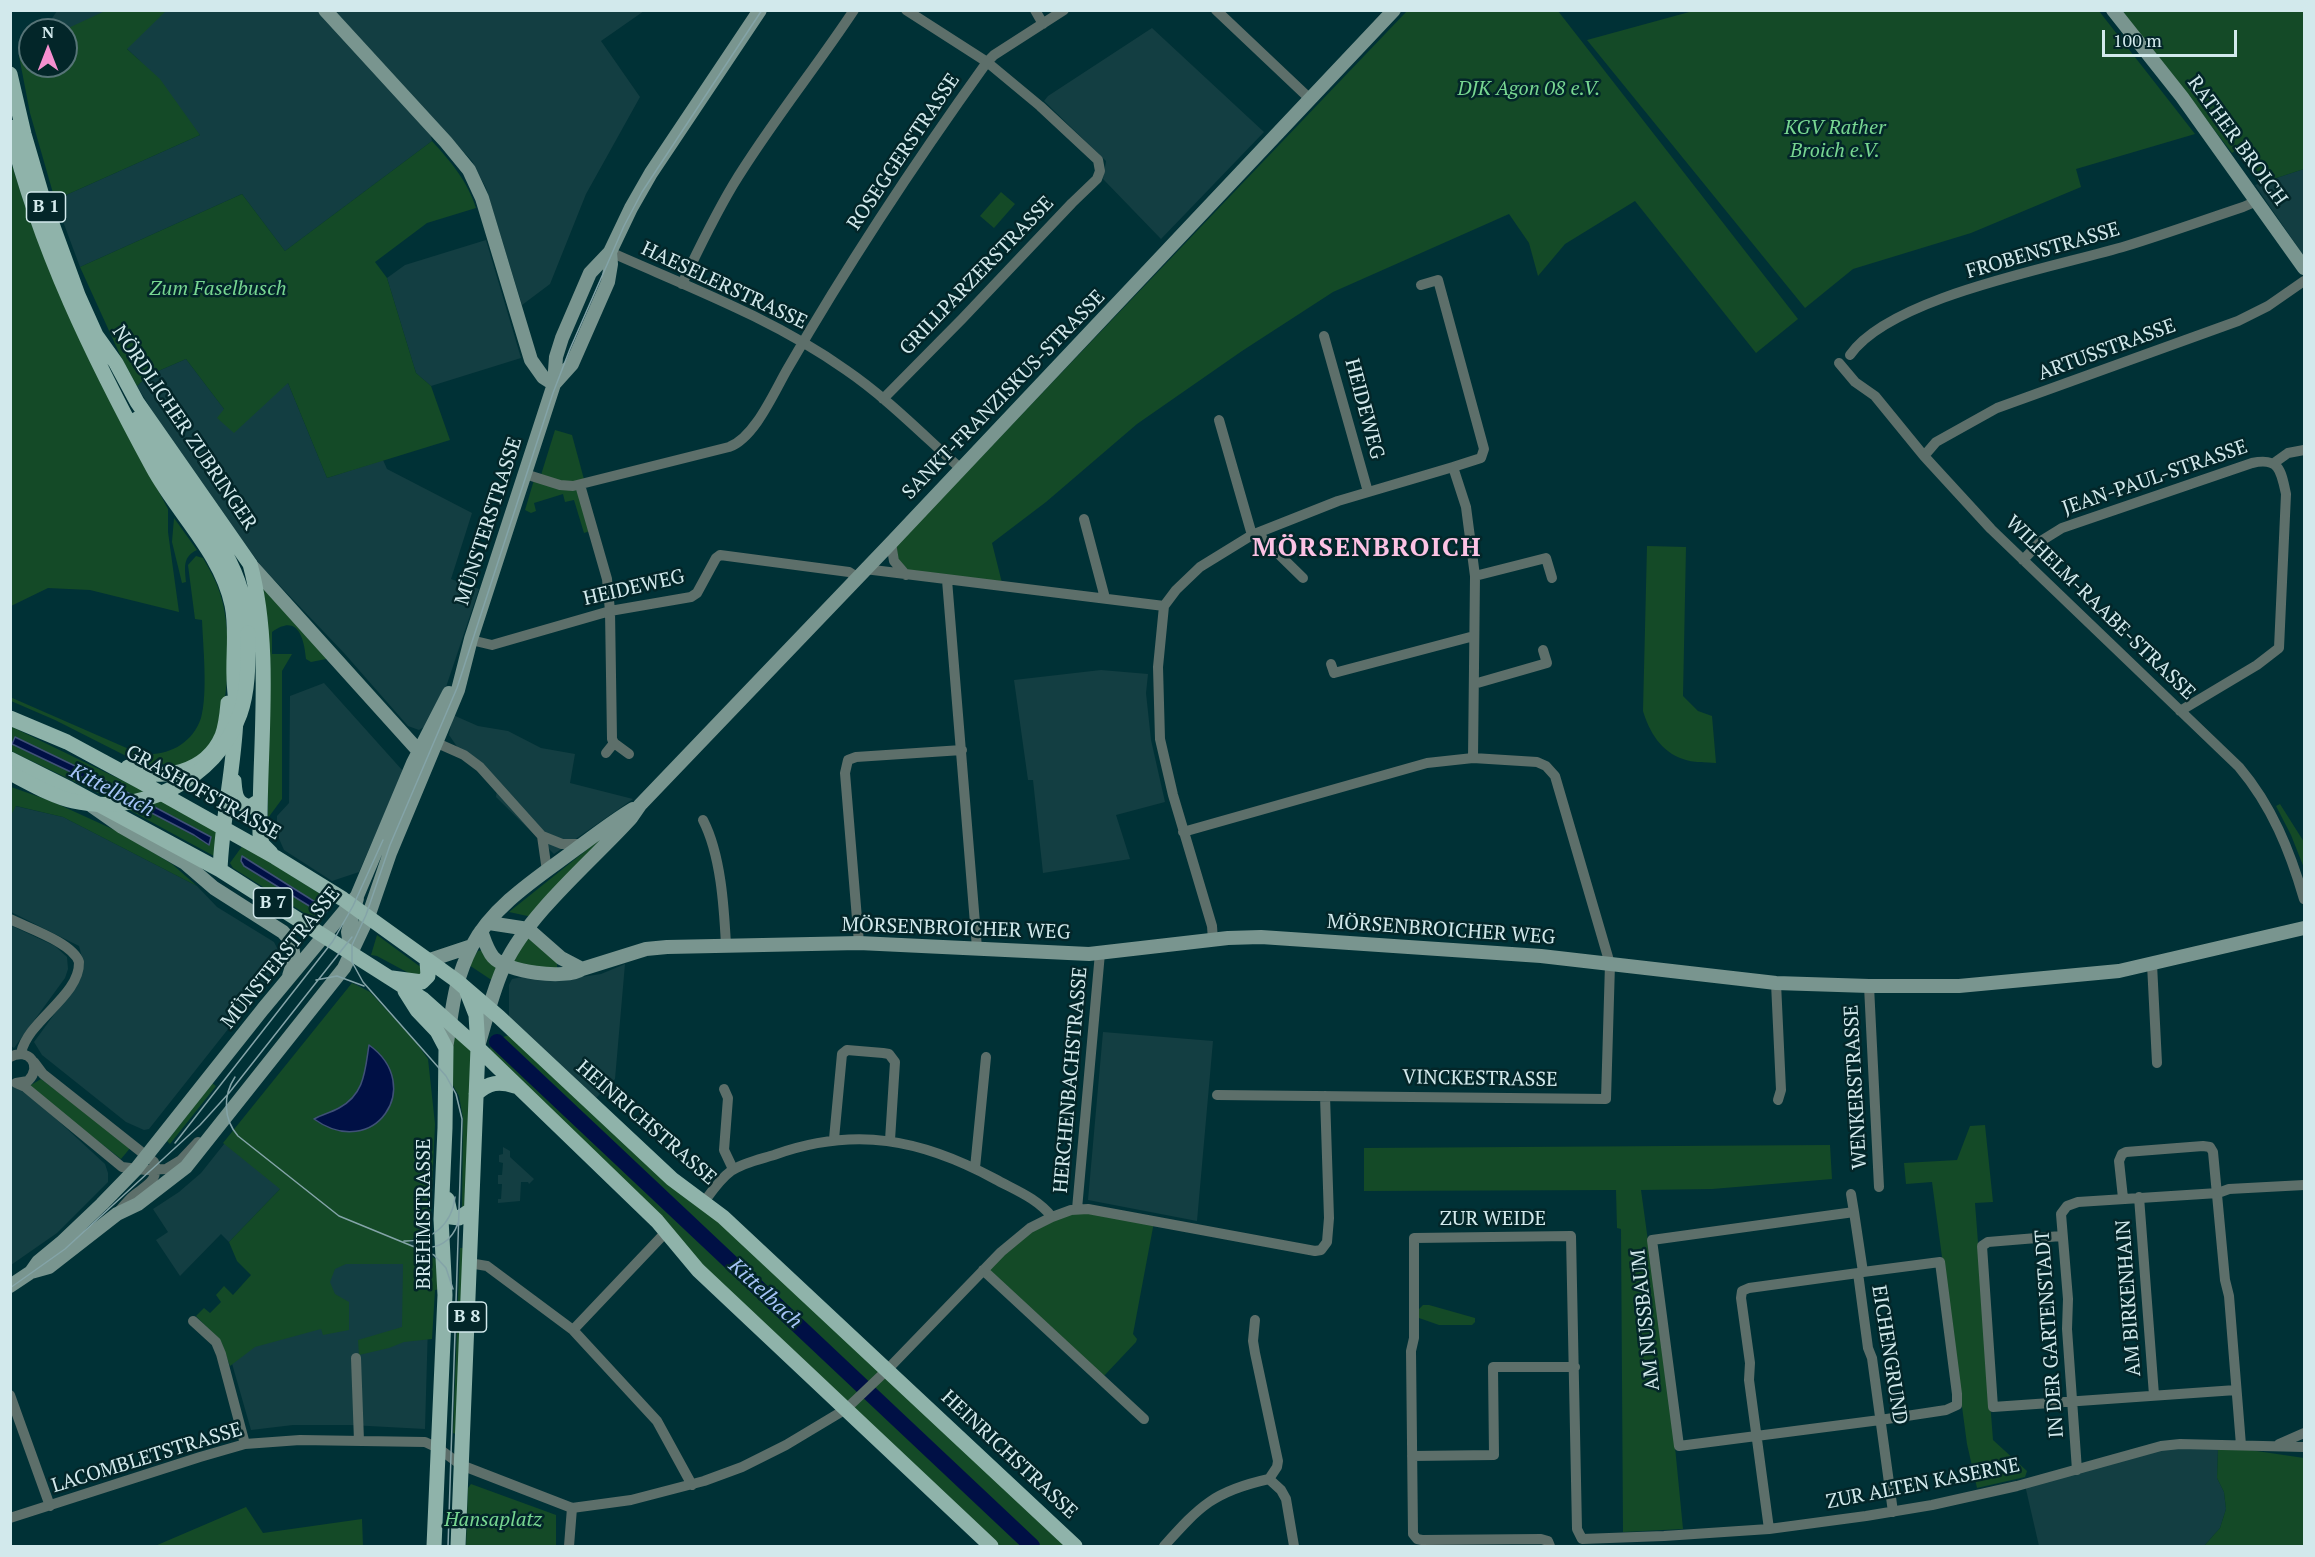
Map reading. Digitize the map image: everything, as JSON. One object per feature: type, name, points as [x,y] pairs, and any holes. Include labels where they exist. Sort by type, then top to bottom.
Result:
[{"type":"main road","points":[[325,10],[469,170],[482,198],[531,360],[543,377],[554,384]]},
{"type":"main road","name":"MÜNSTERSTRASSE","points":[[10,1286],[31,1272],[49,1267],[117,1214],[138,1204],[180,1172],[206,1144],[344,968],[368,917],[390,853],[458,690],[471,640],[554,384],[556,357],[562,338],[590,273],[610,252],[651,173],[760,10]]},
{"type":"main road","name":"SANKT-FRANZISKUS-STRASSE","points":[[484,1020],[496,987],[511,968],[528,928],[631,818],[640,805],[891,543],[1394,10]]},
{"type":"main road","name":"RATHER BROICH","points":[[2113,10],[2182,98],[2304,268]]},
{"type":"main road","name":"NÖRDLICHER ZUBRINGER","points":[[10,74],[43,199],[78,296],[96,335],[116,363],[137,402],[250,564],[420,750],[424,757],[426,770]]},
{"type":"main road","name":"NÖRDLICHER ZUBRINGER","points":[[10,127],[39,223],[76,318],[154,471],[211,555],[226,583],[234,620],[236,716],[232,766],[222,830],[220,866]]},
{"type":"main road","name":"MÜNSTERSTRASSE","points":[[554,384],[572,364],[608,282],[610,252]]},
{"type":"main road","name":"B 1","points":[[10,773],[70,801],[106,806],[140,802],[169,791],[187,780],[214,756],[232,731],[239,716],[246,684],[248,633],[246,607],[236,574],[224,551],[138,421],[96,335]]},
{"type":"main road","name":"NÖRDLICHER ZUBRINGER","points":[[250,564],[258,594],[262,663],[260,839],[275,857]]},
{"type":"main road","name":"MÜNSTERSTRASSE","points":[[31,1272],[38,1262],[61,1244],[102,1204],[122,1182],[129,1168],[147,1155],[288,978],[354,903],[428,731],[462,670]]},
{"type":"main road","name":"B 1","points":[[67,742],[89,748],[142,772],[166,775],[182,771],[201,761],[222,736],[234,677]]},
{"type":"main road","name":"GRASHOFSTRASSE","points":[[10,718],[67,742],[222,830],[275,857],[354,903],[368,917]]},
{"type":"main road","points":[[407,736],[428,731]]},
{"type":"main road","name":"B 7","points":[[10,759],[220,866],[423,999],[478,1048],[666,1232],[698,1270],[851,1404],[991,1546]]},
{"type":"main road","points":[[232,766],[236,798],[247,807],[254,806],[259,801]]},
{"type":"main road","points":[[70,789],[106,817],[192,867],[214,888],[283,932],[289,938],[294,958],[288,978]]},
{"type":"main road","name":"SANKT-FRANZISKUS-STRASSE","points":[[461,985],[472,946],[485,927],[511,900],[583,844],[640,805]]},
{"type":"main road","points":[[220,866],[222,888],[227,897]]},
{"type":"main road","points":[[351,952],[348,936],[354,903]]},
{"type":"main road","name":"HEINRICHSTRASSE","points":[[368,917],[461,985],[484,1020],[687,1192],[723,1216],[882,1375],[1075,1546]]},
{"type":"main road","points":[[511,968],[490,954],[485,927],[528,928],[561,958],[582,969]]},
{"type":"main road","name":"MÖRSENBROICHER WEG","points":[[511,968],[558,974],[576,973],[582,969],[646,949],[726,945],[860,943],[1100,953],[1213,940],[1262,937],[1541,956],[1776,983],[1959,986],[2119,971],[2304,928]]},
{"type":"main road","points":[[392,978],[422,982],[429,976],[428,961],[472,946]]},
{"type":"main road","points":[[558,974],[561,958]]},
{"type":"main road","points":[[461,985],[484,1020],[478,1048]]},
{"type":"main road","name":"BREHMSTRASSE","points":[[435,1546],[445,1295],[441,1228],[446,1048],[453,996],[461,985]]},
{"type":"main road","points":[[404,988],[417,1010],[437,1031],[446,1048]]},
{"type":"main road","points":[[450,1022],[484,1020]]},
{"type":"main road","name":"B 8","points":[[458,1546],[478,1048]]},
{"type":"main road","points":[[476,1094],[486,1086],[495,1083],[515,1086]]},
{"type":"main road","points":[[443,1194],[447,1199],[451,1217],[459,1218],[471,1210]]},
{"type":"street","points":[[682,284],[734,184],[854,10]]},
{"type":"street","points":[[906,10],[987,62]]},
{"type":"street","points":[[1035,10],[1043,24]]},
{"type":"street","name":"ROSEGGERSTRASSE","points":[[525,474],[560,486],[580,485],[740,442],[755,424],[905,177],[987,62],[994,55],[1064,10]]},
{"type":"street","points":[[1216,10],[1310,99]]},
{"type":"street","name":"GRILLPARZERSTRASSE","points":[[883,399],[1097,179],[1100,171],[1098,160],[1040,106],[987,62]]},
{"type":"street","name":"FROBENSTRASSE","points":[[1850,355],[1856,346],[1868,337],[1921,306],[2007,278],[2126,246],[2257,201]]},
{"type":"street","name":"HAESELERSTRASSE","points":[[610,252],[737,307],[803,342],[846,370],[883,399],[960,468]]},
{"type":"street","name":"HEIDEWEG","points":[[471,640],[492,645],[610,611],[694,596],[720,555],[849,572],[906,575],[1164,606],[1176,590],[1200,567],[1254,534],[1300,514],[1479,459],[1483,455],[1484,449],[1438,280],[1421,285]]},
{"type":"street","name":"ARTUSSTRASSE","points":[[1924,456],[1936,442],[1997,408],[2238,321],[2268,306],[2304,281]]},
{"type":"street","name":"HEIDEWEG","points":[[1324,336],[1368,492]]},
{"type":"street","name":"WILHELM-RAABE-STRASSE","points":[[1839,363],[1855,382],[1875,396],[1924,456],[2023,560],[2239,767],[2261,796],[2285,841],[2304,899]]},
{"type":"street","points":[[1219,420],[1254,534],[1303,578]]},
{"type":"street","name":"JEAN-PAUL-STRASSE","points":[[2274,463],[2288,453],[2304,450]]},
{"type":"street","name":"JEAN-PAUL-STRASSE","points":[[2023,560],[2041,542],[2062,528],[2252,463],[2265,460],[2274,463],[2278,468],[2286,494],[2280,643],[2275,652],[2180,711]]},
{"type":"street","points":[[1453,467],[1466,507],[1475,576],[1473,758]]},
{"type":"street","points":[[580,485],[607,579],[610,611],[611,732],[614,743],[630,754]]},
{"type":"street","points":[[1084,519],[1105,598]]},
{"type":"street","points":[[891,543],[894,561],[906,575]]},
{"type":"street","points":[[1475,576],[1546,558],[1552,578]]},
{"type":"street","points":[[947,580],[977,948]]},
{"type":"street","points":[[1164,606],[1158,667],[1160,739],[1183,831],[1212,926],[1213,940]]},
{"type":"street","points":[[1331,664],[1334,673],[1474,636]]},
{"type":"street","points":[[1474,684],[1547,663],[1543,650]]},
{"type":"street","points":[[437,743],[464,755],[480,767],[542,836],[562,844],[583,844]]},
{"type":"street","points":[[606,753],[614,743]]},
{"type":"street","points":[[860,943],[845,773],[848,760],[962,750]]},
{"type":"street","points":[[1183,831],[1427,763],[1473,758],[1538,762],[1546,766],[1555,776],[1610,964]]},
{"type":"street","points":[[703,820],[712,844],[722,889],[726,945]]},
{"type":"street","points":[[542,836],[547,871]]},
{"type":"street","points":[[10,919],[64,945],[74,952],[79,962],[75,980],[28,1036],[16,1055],[30,1057],[43,1074],[147,1155],[154,1162],[156,1169]]},
{"type":"street","name":"HERCHENBACHSTRASSE","points":[[1077,1209],[1100,953]]},
{"type":"street","name":"VINCKESTRASSE","points":[[1217,1095],[1606,1099],[1610,964]]},
{"type":"street","points":[[2152,964],[2157,1063]]},
{"type":"street","points":[[1776,983],[1781,1090],[1778,1100]]},
{"type":"street","name":"WENKERSTRASSE","points":[[1869,986],[1880,1187]]},
{"type":"street","points":[[834,1139],[842,1054],[847,1050],[889,1054],[895,1062],[890,1140]]},
{"type":"street","points":[[975,1168],[986,1057]]},
{"type":"street","points":[[13,1081],[24,1082],[31,1078],[35,1070],[34,1062]]},
{"type":"street","points":[[13,1081],[25,1087],[129,1168]]},
{"type":"street","points":[[724,1089],[728,1098],[724,1150],[734,1169]]},
{"type":"street","points":[[438,1448],[461,1465],[572,1508],[631,1500],[692,1485],[742,1467],[786,1445],[851,1404],[882,1375],[1000,1252],[1030,1228],[1052,1216],[1077,1209],[1315,1251],[1321,1250],[1327,1242],[1329,1218],[1325,1096]]},
{"type":"street","name":"MÜNSTERSTRASSE","points":[[129,1168],[166,1169],[181,1160],[202,1137],[214,1131]]},
{"type":"street","points":[[704,1202],[734,1169],[789,1150],[834,1139],[890,1140],[936,1151],[975,1168],[1038,1202],[1052,1216]]},
{"type":"street","points":[[2122,1198],[2120,1161],[2122,1154],[2130,1151],[2203,1146],[2210,1147],[2213,1152],[2241,1445]]},
{"type":"street","name":"MÜNSTERSTRASSE","points":[[117,1214],[131,1197],[149,1185],[156,1175],[156,1169]]},
{"type":"street","name":"IN DER GARTENSTADT","points":[[2077,1470],[2067,1329],[2068,1299],[2061,1236],[2061,1214],[2067,1206],[2078,1202],[2122,1198],[2218,1193],[2229,1189],[2304,1185]]},
{"type":"street","points":[[1757,1436],[1946,1410],[1957,1405],[1940,1262],[1860,1273],[1851,1194]]},
{"type":"street","name":"AM BIRKENHAIN","points":[[2139,1197],[2154,1395]]},
{"type":"street","name":"AM NUSSBAUM","points":[[1757,1436],[1679,1446],[1652,1240],[1854,1212]]},
{"type":"street","points":[[573,1330],[666,1232]]},
{"type":"street","name":"ZUR WEIDE","points":[[1549,1544],[1422,1540],[1415,1537],[1412,1529],[1411,1351],[1414,1338],[1414,1238],[1570,1236],[1579,1537]]},
{"type":"street","points":[[2061,1236],[1984,1243],[1982,1249],[1993,1407],[2236,1390]]},
{"type":"street","points":[[469,1263],[488,1266],[573,1330],[657,1421],[692,1485]]},
{"type":"street","points":[[983,1270],[1144,1419]]},
{"type":"street","name":"EICHENGRUND","points":[[1769,1529],[1749,1380],[1742,1292],[1749,1288],[1860,1273],[1893,1512]]},
{"type":"street","points":[[1164,1546],[1209,1500],[1230,1490],[1269,1479],[1277,1467],[1278,1461],[1253,1341],[1255,1320]]},
{"type":"street","points":[[193,1321],[216,1342],[245,1444]]},
{"type":"street","points":[[356,1358],[359,1441]]},
{"type":"street","points":[[1412,1456],[1494,1455],[1493,1367],[1575,1366]]},
{"type":"street","points":[[10,1395],[50,1506]]},
{"type":"street","name":"ZUR ALTEN KASERNE","points":[[2270,1447],[2304,1433]]},
{"type":"street","name":"LACOMBLETSTRASSE","points":[[10,1518],[245,1444],[300,1440],[425,1442],[438,1448]]},
{"type":"street","name":"ZUR ALTEN KASERNE","points":[[1579,1537],[1585,1539],[1655,1537],[1769,1529],[1893,1512],[1966,1498],[2161,1446],[2180,1444],[2304,1447]]},
{"type":"street","name":"ZUR ALTEN KASERNE","points":[[2270,1447],[2304,1456]]},
{"type":"street","points":[[1269,1479],[1281,1490],[1286,1499],[1294,1546]]},
{"type":"street","points":[[569,1546],[572,1508]]},
{"type":"shaded area","points":[[57,11],[317,11],[429,128],[432,141],[285,251],[242,194],[80,267],[55,200],[200,135],[138,59],[95,19],[78,25],[78,18],[52,18]]},
{"type":"shaded area","points":[[335,11],[644,11],[601,41],[640,97],[586,194],[550,284],[522,305],[486,188],[472,161]]},
{"type":"shaded area","points":[[1152,28],[1264,132],[1161,239],[1103,179],[1106,161],[1044,101],[1048,96]]},
{"type":"shaded area","points":[[2304,169],[2304,256],[2255,185]]},
{"type":"shaded area","points":[[486,240],[521,358],[431,386],[416,373],[387,278],[405,265]]},
{"type":"shaded area","points":[[186,359],[224,409],[288,383],[327,478],[383,460],[387,469],[472,513],[451,579],[479,589],[446,687],[427,725],[419,730],[408,726],[344,653],[262,567],[187,467],[137,386],[149,375]]},
{"type":"shaded area","points":[[1101,670],[1148,674],[1146,693],[1151,740],[1165,802],[1116,815],[1130,859],[1043,873],[1033,780],[1028,780],[1014,680]]},
{"type":"shaded area","points":[[324,683],[403,771],[359,872],[332,881],[284,850],[277,834],[277,816],[289,803],[290,696]]},
{"type":"shaded area","points":[[453,715],[478,726],[508,731],[541,748],[575,754],[570,783],[633,799],[554,854],[496,797],[498,782],[458,748],[449,735]]},
{"type":"shaded area","points":[[15,806],[63,817],[197,886],[217,907],[274,942],[280,954],[278,966],[149,1129],[144,1130],[126,1122],[42,1055],[34,1042],[80,979],[82,957],[79,946],[11,912],[10,815]]},
{"type":"shaded area","points":[[10,925],[55,946],[67,957],[68,969],[65,978],[14,1048],[10,1045]]},
{"type":"shaded area","points":[[625,964],[615,1079],[596,1098],[509,1020],[509,985],[512,979],[533,975],[575,978],[601,974]]},
{"type":"shaded area","points":[[356,984],[369,992],[427,1227],[429,1289],[425,1429],[293,1425],[251,1430],[229,1353],[280,1189],[229,1242],[221,1234],[180,1276],[156,1240],[168,1232],[153,1209],[179,1192],[201,1173],[350,986]]},
{"type":"shaded area","points":[[1103,1032],[1213,1041],[1197,1221],[1088,1200]]},
{"type":"shaded area","points":[[10,1083],[39,1103],[105,1164],[108,1173],[108,1182],[57,1233],[11,1265]]},
{"type":"shaded area","points":[[503,1147],[510,1151],[510,1157],[534,1179],[529,1184],[521,1182],[520,1201],[498,1203],[498,1199],[501,1199],[502,1184],[498,1184],[498,1175],[502,1175],[503,1163],[499,1162],[499,1155],[503,1154]]},
{"type":"shaded area","points":[[2158,1448],[2218,1449],[2217,1478],[2224,1492],[2226,1509],[2220,1528],[2204,1546],[2039,1546],[2025,1485]]},
{"type":"green space","points":[[105,11],[166,11],[127,49],[160,79],[200,135],[55,200],[30,113],[23,78],[78,78],[78,24]]},
{"type":"green space","name":"DJK Agon 08 e.V.","points":[[1407,11],[1558,11],[1798,319],[1756,353],[1635,201],[1565,244],[1538,276],[1529,243],[1509,214],[1333,292],[1242,351],[1137,424],[1046,502],[992,543],[1002,583],[911,572],[902,567],[895,553],[897,545]]},
{"type":"green space","name":"KGV Rather Broich e.V.","points":[[1693,11],[2099,11],[2195,134],[2076,169],[2081,187],[1971,233],[1853,269],[1805,308],[1587,40]]},
{"type":"green space","points":[[2122,11],[2304,11],[2304,169],[2261,183],[2247,142],[2232,153]]},
{"type":"green space","name":"Zum Faselbusch","points":[[432,141],[463,180],[476,208],[427,223],[375,262],[387,278],[416,373],[431,386],[450,440],[327,478],[288,383],[234,433],[217,418],[224,409],[186,359],[149,375],[137,386],[121,357],[80,267],[242,194],[285,251]]},
{"type":"green space","points":[[10,159],[29,218],[58,289],[110,400],[168,509],[168,532],[179,612],[90,590],[48,588],[11,606]]},
{"type":"green space","points":[[1001,192],[1015,204],[994,228],[980,216]]},
{"type":"green space","points":[[555,430],[572,435],[585,483],[573,485],[541,475]]},
{"type":"green space","points":[[534,480],[578,490],[590,531],[584,533],[574,500],[565,502],[563,494],[534,503],[536,511],[531,513],[525,510]]},
{"type":"green space","points":[[174,518],[197,550],[187,560],[186,582],[182,583],[172,542]]},
{"type":"green space","points":[[1647,546],[1686,547],[1683,696],[1698,711],[1712,716],[1716,763],[1695,762],[1675,756],[1662,746],[1652,733],[1643,711]]},
{"type":"green space","points":[[196,556],[203,558],[220,594],[225,616],[228,657],[224,703],[219,724],[212,742],[202,755],[165,771],[165,764],[151,766],[132,759],[55,720],[11,701],[10,697],[138,753],[167,751],[184,742],[191,736],[201,718],[204,696],[202,620],[195,619],[188,565]]},
{"type":"green space","points":[[260,581],[331,658],[311,662],[306,659],[304,643],[298,630],[294,627],[288,625],[272,632],[272,654],[292,654],[282,671],[282,799],[268,818],[268,622]]},
{"type":"green space","points":[[10,726],[173,805],[218,831],[214,856],[98,793],[11,751]]},
{"type":"green space","points":[[11,787],[51,801],[119,832],[172,864],[197,886],[63,817],[16,806],[11,815]]},
{"type":"green space","points":[[2280,804],[2304,842],[2304,868],[2276,806]]},
{"type":"green space","points":[[599,840],[602,844],[532,917],[509,912]]},
{"type":"green space","points":[[243,845],[333,902],[320,923],[233,868],[230,863]]},
{"type":"green space","points":[[377,935],[422,968],[423,974],[416,977],[371,955]]},
{"type":"green space","points":[[525,935],[557,963],[557,968],[510,967]]},
{"type":"green space","points":[[482,950],[500,966],[493,981],[469,965],[478,951]]},
{"type":"green space","points":[[352,983],[370,992],[415,1041],[428,1059],[435,1124],[430,1233],[410,1240],[409,1245],[438,1260],[440,1289],[435,1290],[432,1339],[404,1342],[359,1355],[358,1340],[402,1327],[403,1264],[346,1264],[335,1269],[330,1282],[335,1294],[349,1302],[349,1330],[323,1335],[321,1329],[255,1347],[230,1366],[221,1342],[196,1316],[204,1308],[210,1313],[221,1302],[216,1295],[224,1286],[233,1295],[251,1275],[237,1261],[229,1242],[280,1189],[223,1143]]},
{"type":"green space","points":[[453,1035],[472,1048],[469,1204],[462,1211],[463,1118],[459,1096],[451,1082]]},
{"type":"green space","points":[[510,1035],[703,1203],[1073,1546],[993,1546],[699,1269],[487,1054],[496,1041]]},
{"type":"green space","points":[[41,1079],[131,1147],[121,1159],[31,1089],[31,1085]]},
{"type":"green space","points":[[212,1083],[216,1086],[170,1144],[167,1141]]},
{"type":"green space","points":[[1985,1125],[1993,1202],[1975,1203],[1993,1440],[2027,1471],[2025,1477],[1977,1488],[1967,1444],[1932,1182],[1906,1184],[1904,1163],[1957,1160],[1970,1126]]},
{"type":"green space","points":[[1830,1145],[1832,1179],[1712,1189],[1641,1190],[1672,1416],[1683,1529],[1623,1532],[1621,1229],[1617,1228],[1616,1190],[1364,1191],[1364,1148]]},
{"type":"green space","points":[[1077,1210],[1154,1222],[1133,1334],[1137,1339],[1136,1342],[1102,1378],[986,1269],[1031,1229]]},
{"type":"green space","points":[[460,1248],[465,1248],[458,1435],[453,1433]]},
{"type":"green space","points":[[1423,1305],[1475,1318],[1475,1322],[1472,1325],[1439,1325],[1419,1318],[1418,1310]]},
{"type":"green space","points":[[2218,1449],[2243,1449],[2304,1458],[2304,1546],[2204,1546],[2220,1528],[2226,1509],[2224,1492],[2217,1478]]},
{"type":"green space","name":"Hansaplatz","points":[[471,1484],[556,1515],[556,1546],[466,1546],[468,1488]]},
{"type":"green space","points":[[246,1507],[263,1533],[362,1519],[363,1546],[155,1546]]},
{"type":"water","points":[[15,737],[100,778],[211,837],[209,845],[94,783],[12,744]]},
{"type":"water","points":[[242,856],[328,910],[324,915],[244,866],[241,861]]},
{"type":"water","points":[[369,1045],[385,1062],[393,1080],[392,1098],[385,1114],[373,1125],[356,1131],[336,1130],[314,1119],[339,1108],[354,1096],[362,1081]]},
{"type":"waterway","name":"Kittelbach","points":[[497,1042],[1032,1546]]},
{"type":"tram line","points":[[448,1546],[462,1119],[456,1094],[446,1076],[363,982],[352,962],[352,945],[366,915],[390,845],[457,688],[553,393],[570,349],[624,226],[642,192],[762,10]]},
{"type":"tram line","points":[[175,1143],[333,941],[353,906],[383,840]]},
{"type":"tram line","points":[[10,1288],[65,1249],[200,1125],[229,1093],[352,937]]},
{"type":"tram line","points":[[316,980],[337,976],[364,986]]},
{"type":"tram line","points":[[235,1077],[228,1091],[226,1107],[227,1115],[238,1136],[339,1216],[434,1255],[446,1268],[453,1289]]},
{"type":"tram line","points":[[404,1241],[414,1241],[439,1230],[450,1215],[455,1197]]},
{"type":"tram line","points":[[419,1247],[426,1248],[443,1243],[452,1235],[458,1223]]},
{"type":"district","name":"MÖRSENBROICH","points":[[1367,549]]}]
